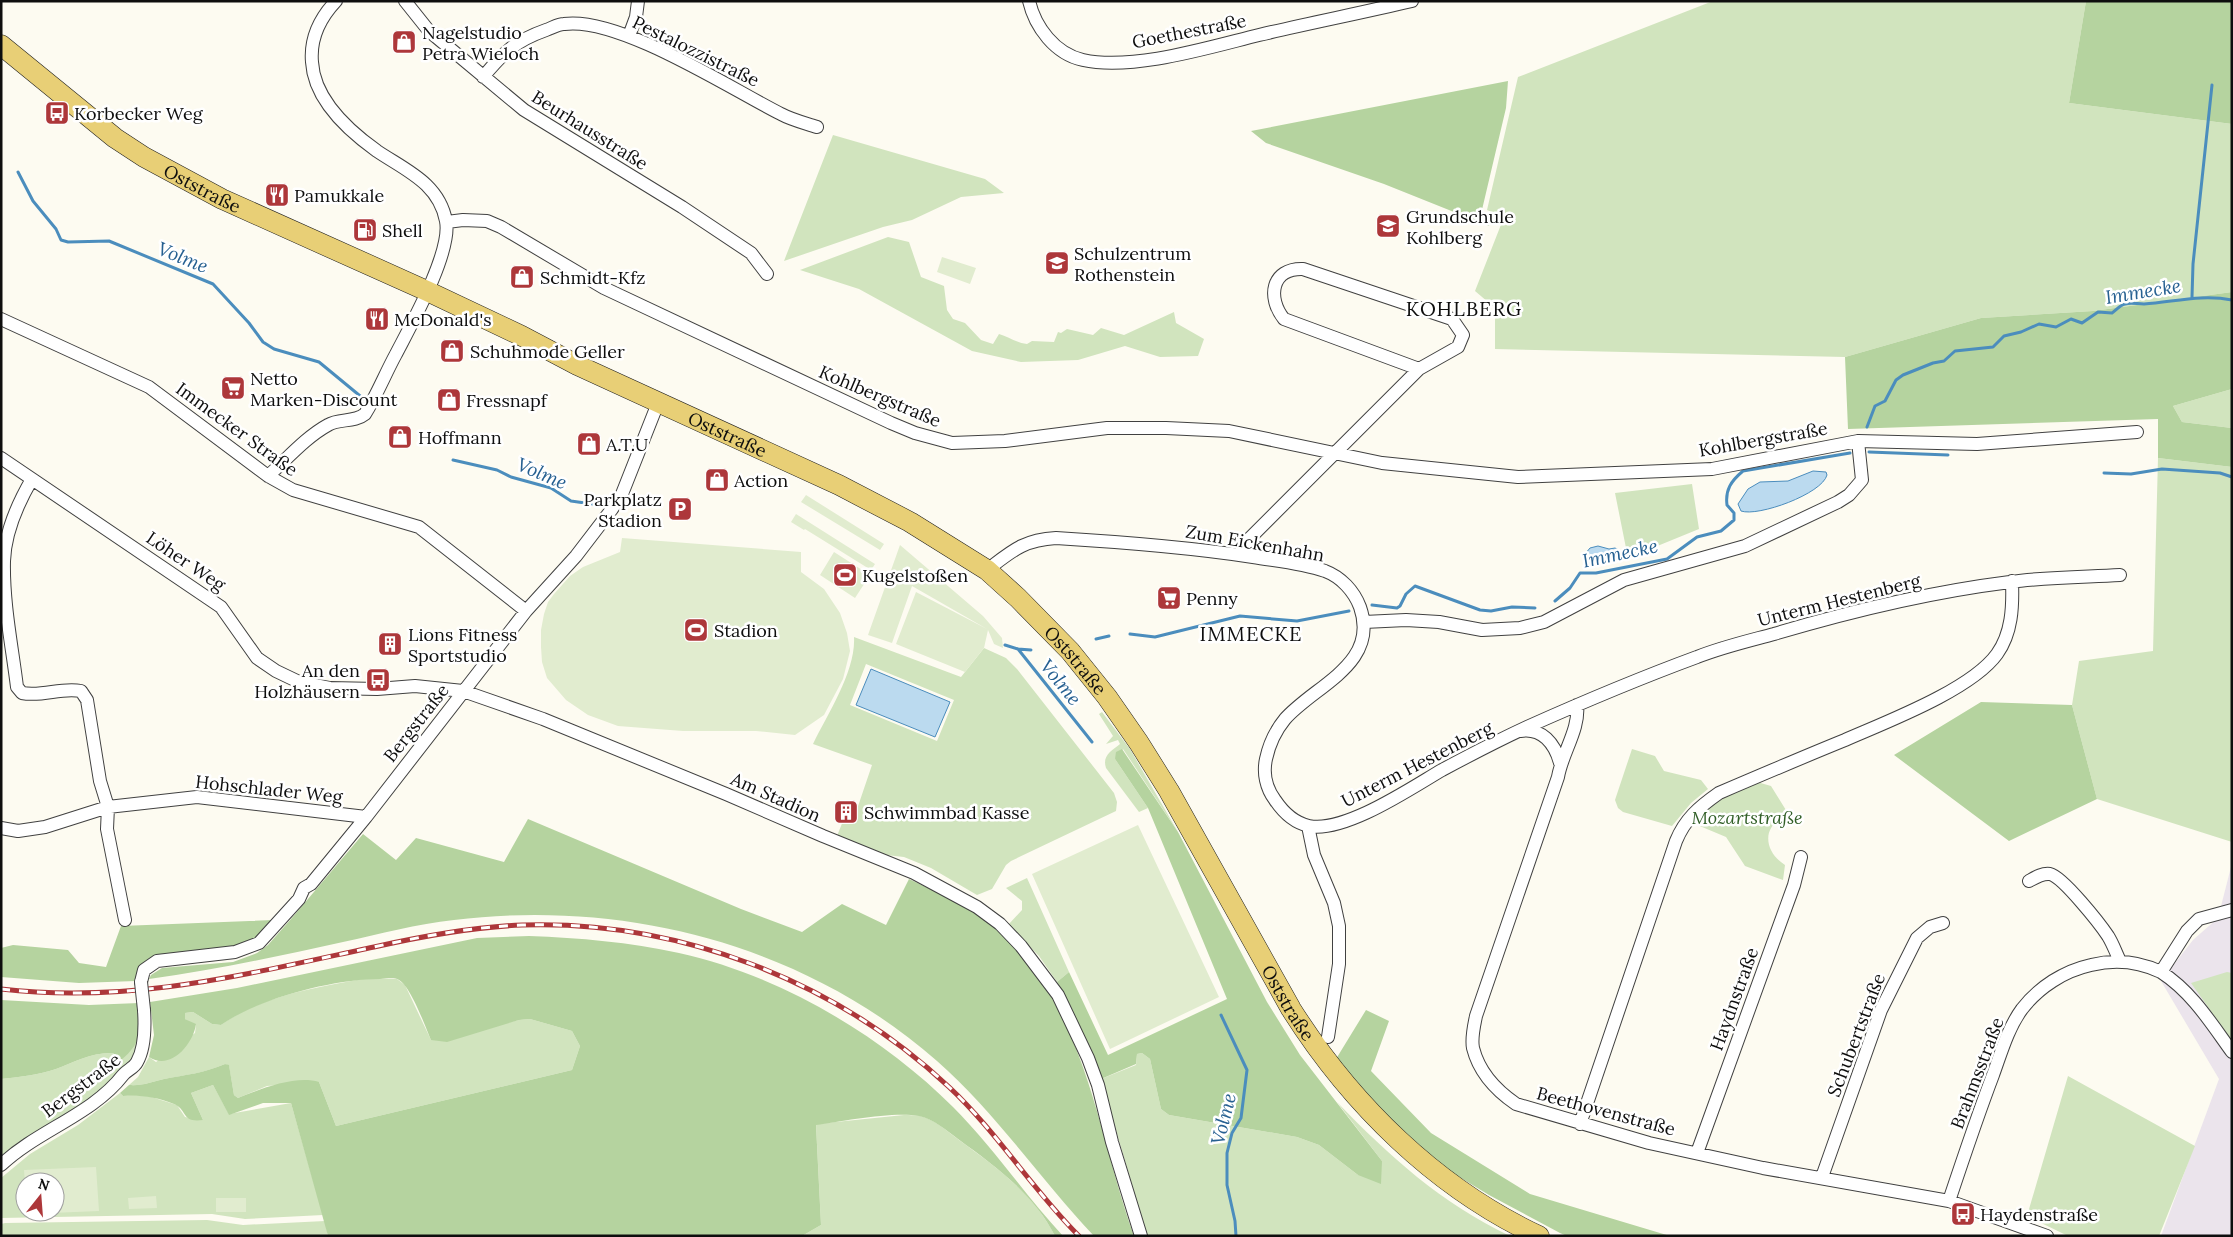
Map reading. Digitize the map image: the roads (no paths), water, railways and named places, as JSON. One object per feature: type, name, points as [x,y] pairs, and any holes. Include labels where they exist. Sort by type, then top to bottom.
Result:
[{"type":"main road","name":"Oststraße","points":[[1,45],[115,138],[144,157],[222,199],[428,291],[658,403],[839,485],[910,522],[987,570],[1018,598],[1070,651],[1107,697],[1169,791],[1310,1039],[1348,1087],[1404,1145],[1439,1174],[1485,1206],[1539,1236]]},
{"type":"street","points":[[268,476],[319,430],[330,423],[353,420],[365,414],[428,291],[444,247],[447,222],[439,201],[428,186],[351,131],[332,109],[317,86],[312,71],[311,54],[315,33],[325,13],[336,1]]},
{"type":"street","name":"Beurhausstraße","points":[[405,1],[429,30],[524,110],[682,207],[751,253],[767,274]]},
{"type":"street","points":[[629,36],[636,17],[638,1]]},
{"type":"street","name":"Goethestraße","points":[[1029,1],[1039,28],[1050,40],[1065,52],[1081,60],[1105,63],[1185,54],[1412,1]]},
{"type":"street","name":"Pestalozzistraße","points":[[484,77],[504,52],[526,37],[564,24],[588,25],[629,36],[723,81],[782,115],[817,126]]},
{"type":"street","name":"Kohlbergstraße","points":[[447,222],[463,220],[488,221],[536,246],[604,288],[891,423],[939,441],[965,443],[1107,428],[1166,428],[1229,432],[1382,463],[1518,477],[1712,469],[1858,441],[1977,444],[2137,432]]},
{"type":"street","points":[[1241,555],[1242,545],[1336,453],[1372,414],[1419,368],[1458,347],[1463,335],[1452,319],[1303,269],[1292,268],[1282,274],[1276,283],[1273,296],[1276,309],[1284,319],[1419,368]]},
{"type":"street","name":"Immecker Straße","points":[[1,319],[149,387],[268,476],[293,490],[418,527],[526,611]]},
{"type":"street","name":"Bergstraße","points":[[1,1165],[26,1145],[74,1116],[118,1083],[123,1074],[135,1065],[144,1032],[141,982],[144,970],[157,961],[235,952],[258,943],[299,899],[304,888],[311,884],[366,817],[526,611],[576,556],[622,494],[658,403]]},
{"type":"street","points":[[1364,622],[1406,620],[1439,622],[1482,630],[1502,630],[1544,622],[1624,580],[1745,546],[1838,502],[1849,495],[1862,480],[1858,441]]},
{"type":"street","name":"Löher Weg","points":[[1,458],[221,606],[257,658],[276,671],[299,682],[330,688],[370,689],[414,686],[463,691]]},
{"type":"street","points":[[32,478],[19,501],[8,536],[4,560],[8,614],[17,687],[22,693],[34,696],[70,689],[81,691],[87,700],[100,781],[108,807],[107,828],[125,920]]},
{"type":"street","name":"Zum Eickenhahn","points":[[987,570],[1022,544],[1038,539],[1056,538],[1241,555],[1305,566],[1336,577],[1352,591],[1359,603],[1364,622],[1361,644],[1356,655],[1346,668],[1284,720],[1268,750],[1265,764],[1265,779],[1271,795],[1281,810],[1294,820],[1308,826]]},
{"type":"street","name":"Unterm Hestenberg","points":[[1308,826],[1324,826],[1362,815],[1519,731],[1577,705],[1700,655],[1798,626],[1879,605],[2012,582],[2120,574]]},
{"type":"street","points":[[1580,1124],[1676,841],[1684,823],[1696,810],[1719,793],[1888,722],[1938,698],[1976,674],[1996,655],[2005,640],[2010,627],[2013,601],[2012,582]]},
{"type":"street","name":"Am Stadion","points":[[463,691],[543,719],[914,873],[977,907],[1000,924],[1022,946],[1058,995],[1088,1058],[1098,1085],[1112,1142],[1141,1236]]},
{"type":"street","points":[[1560,762],[1577,720],[1577,705]]},
{"type":"street","name":"Unterm Hestenberg","points":[[1519,731],[1533,731],[1545,736],[1553,744],[1560,762]]},
{"type":"street","name":"Beethovenstraße","points":[[1560,762],[1558,777],[1476,1016],[1473,1048],[1489,1080],[1499,1093],[1516,1104],[1649,1143],[1763,1168],[1949,1200],[2047,1236]]},
{"type":"street","name":"Hohschlader Weg","points":[[1,828],[18,830],[46,827],[108,807],[197,797],[366,817]]},
{"type":"street","points":[[1308,826],[1314,855],[1334,902],[1338,926],[1339,964],[1328,1037]]},
{"type":"street","name":"Haydnstraße","points":[[1697,1153],[1794,885],[1801,857]]},
{"type":"street","points":[[2029,881],[2043,874],[2052,875],[2059,879],[2088,910],[2108,937],[2120,961]]},
{"type":"street","points":[[2161,972],[2187,931],[2199,919],[2232,910]]},
{"type":"street","name":"Schubertstraße","points":[[1822,1177],[1881,1010],[1917,938],[1930,927],[1943,923]]},
{"type":"street","name":"Brahmsstraße","points":[[1949,1200],[2013,1024],[2022,1009],[2044,987],[2060,977],[2080,967],[2120,961],[2150,967],[2176,981],[2189,995],[2232,1052]]},
{"type":"water","points":[[1813,471],[1826,472],[1827,475],[1823,482],[1802,496],[1761,511],[1741,511],[1738,504],[1748,489],[1760,482],[1788,481]]},
{"type":"water","points":[[1598,546],[1609,549],[1615,548],[1619,550],[1620,555],[1615,560],[1606,563],[1590,564],[1585,554],[1590,548]]},
{"type":"water","points":[[871,669],[950,702],[935,737],[856,705]]},
{"type":"waterway","points":[[2192,297],[2193,264],[2212,85]]},
{"type":"waterway","name":"Volme","points":[[18,172],[33,201],[56,229],[61,240],[68,242],[109,241],[213,284],[249,323],[263,342],[274,349],[319,362],[365,400]]},
{"type":"waterway","name":"Immecke","points":[[1867,427],[1875,406],[1885,401],[1896,380],[1903,375],[1933,363],[1944,361],[1955,351],[1993,347],[2004,336],[2021,332],[2039,324],[2056,327],[2071,319],[2082,323],[2098,312],[2112,313],[2121,305],[2127,303],[2144,304],[2198,298],[2232,300]]},
{"type":"waterway","points":[[1869,452],[1948,455]]},
{"type":"waterway","name":"Immecke","points":[[1555,601],[1570,588],[1580,573],[1596,573],[1667,559],[1697,537],[1721,531],[1734,520],[1734,513],[1727,505],[1727,495],[1732,482],[1743,471],[1850,453]]},
{"type":"waterway","name":"Volme","points":[[453,460],[497,470],[511,477],[551,488],[571,501],[592,504]]},
{"type":"waterway","points":[[2104,473],[2131,474],[2162,469],[2220,473],[2232,477]]},
{"type":"waterway","name":"Immecke","points":[[1372,605],[1397,608],[1406,594],[1415,586],[1480,610],[1491,611],[1512,607],[1535,608]]},
{"type":"waterway","name":"Immecke","points":[[1130,634],[1155,637],[1240,616],[1297,621],[1349,611]]},
{"type":"waterway","name":"Immecke","points":[[1096,639],[1109,636]]},
{"type":"waterway","name":"Volme","points":[[1005,645],[1018,649],[1092,742]]},
{"type":"waterway","name":"Immecke","points":[[1018,649],[1031,650]]},
{"type":"waterway","name":"Volme","points":[[1221,1015],[1247,1070],[1241,1118],[1232,1133],[1227,1153],[1227,1185],[1235,1221],[1236,1236]]},
{"type":"railway","points":[[1,989],[50,993],[97,993],[189,984],[429,936],[503,926],[580,926],[638,933],[696,946],[751,964],[805,987],[856,1016],[904,1049],[966,1104],[1079,1236]]},
{"type":"place","name":"Nagelstudio Petra Wieloch","points":[[404,42]]},
{"type":"place","name":"Korbecker Weg","points":[[57,113]]},
{"type":"place","name":"Pamukkale","points":[[277,195]]},
{"type":"place","name":"Grundschule Kohlberg","points":[[1388,226]]},
{"type":"place","name":"Shell","points":[[365,230]]},
{"type":"place","name":"Schulzentrum Rothenstein","points":[[1057,263]]},
{"type":"place","name":"Schmidt-Kfz","points":[[522,277]]},
{"type":"place","name":"McDonald's","points":[[377,319]]},
{"type":"place","name":"Schuhmode Geller","points":[[452,351]]},
{"type":"place","name":"Netto Marken-Discount","points":[[233,388]]},
{"type":"place","name":"Fressnapf","points":[[449,400]]},
{"type":"place","name":"Hoffmann","points":[[400,437]]},
{"type":"place","name":"A.T.U","points":[[589,444]]},
{"type":"place","name":"Action","points":[[717,480]]},
{"type":"place","name":"Parkplatz Stadion","points":[[680,509]]},
{"type":"place","name":"Kugelstoßen","points":[[845,575]]},
{"type":"place","name":"Penny","points":[[1169,598]]},
{"type":"place","name":"Stadion","points":[[696,630]]},
{"type":"place","name":"Lions Fitness Sportstudio","points":[[390,644]]},
{"type":"place","name":"An den Holzhäusern","points":[[378,680]]},
{"type":"place","name":"Schwimmbad Kasse","points":[[846,812]]},
{"type":"place","name":"Haydenstraße","points":[[1963,1214]]},
{"type":"district","name":"KOHLBERG","points":[[1464,308]]},
{"type":"district","name":"IMMECKE","points":[[1251,633]]},
{"type":"park label","name":"Mozartstraße","points":[[1747,817]]}]
